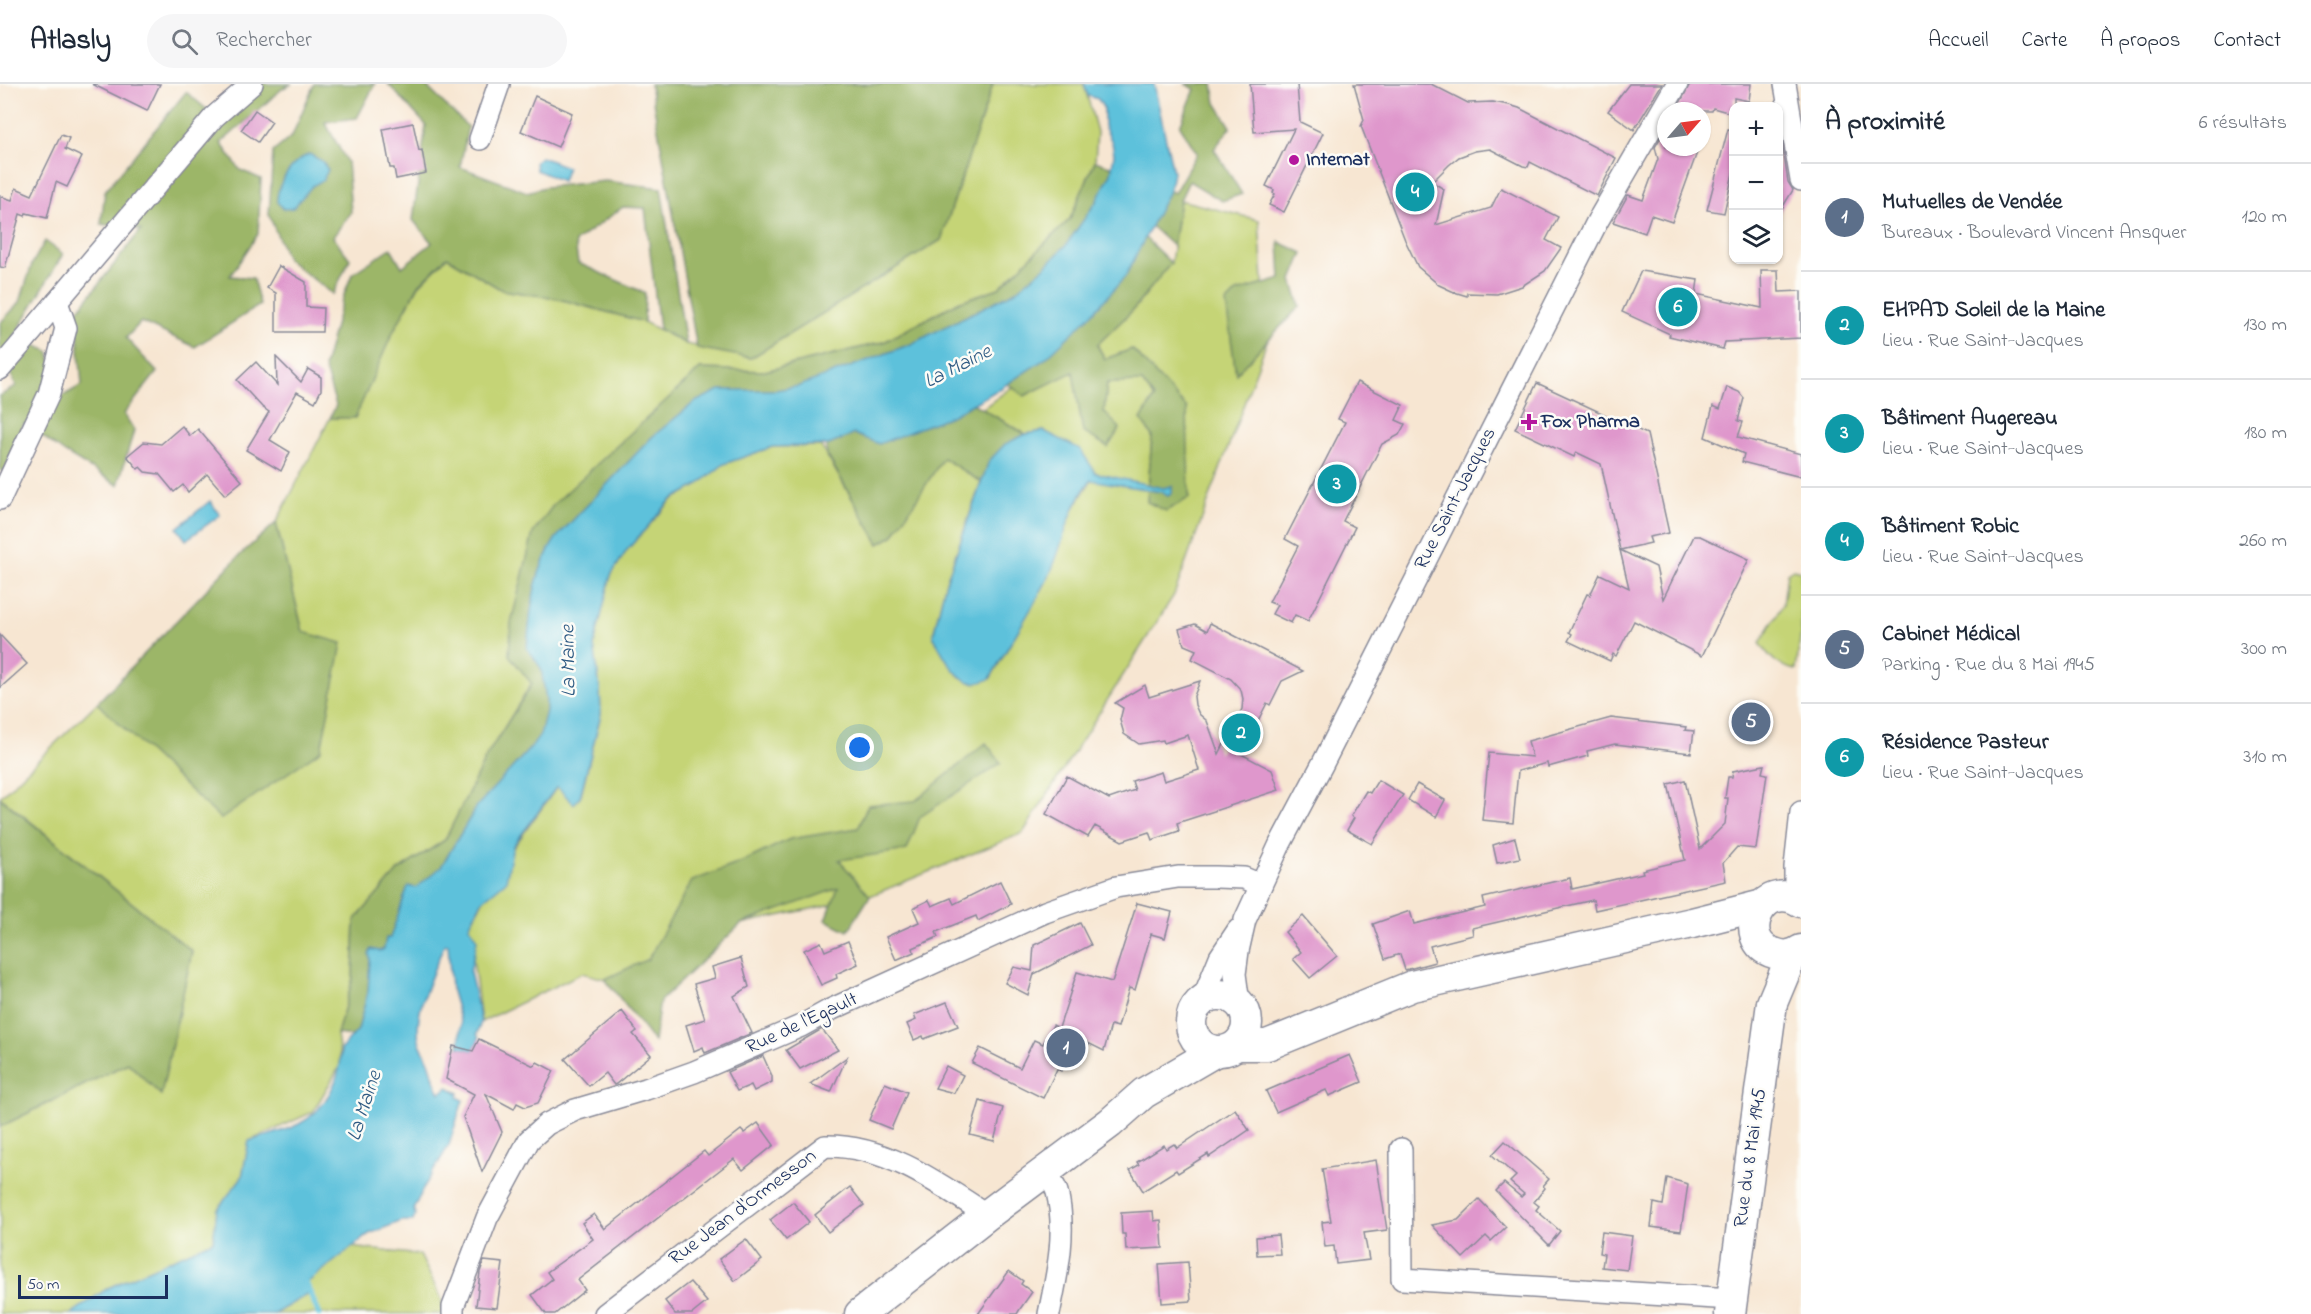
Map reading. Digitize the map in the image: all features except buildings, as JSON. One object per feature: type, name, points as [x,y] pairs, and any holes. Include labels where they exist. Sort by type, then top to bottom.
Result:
[{"type":"main road","points":[[1197,1013],[1193,1034],[1199,1043],[1217,1053],[1267,1045],[1412,986],[1700,921],[1763,905],[1778,897],[1798,900]]},
{"type":"main road","name":"Rue du 8 Mai 1945","points":[[1731,1306],[1779,948],[1755,920],[1763,905]]},
{"type":"main road","points":[[1700,921],[1728,927],[1779,948]]},
{"type":"main road","points":[[1144,1093],[1197,1013],[1217,995],[1233,999],[1243,1009],[1301,1031]]},
{"type":"main road","points":[[860,1314],[1110,1123],[1144,1093],[1217,1053],[1246,1032],[1243,1009]]},
{"type":"street","points":[[0,369],[214,117],[252,84]]},
{"type":"street","points":[[480,139],[499,84]]},
{"type":"street","name":"Rue Saint-Jacques","points":[[1243,1009],[1235,974],[1238,951],[1245,920],[1280,844],[1597,222],[1677,84]]},
{"type":"street","points":[[1785,84],[1801,180]]},
{"type":"street","points":[[0,499],[49,394],[66,328],[57,302]]},
{"type":"street","points":[[1798,900],[1795,867],[1801,812]]},
{"type":"street","name":"Rue de l'Egault","points":[[453,1314],[453,1307],[487,1218],[529,1140],[546,1124],[575,1110],[646,1089],[747,1050],[1045,912],[1107,890],[1178,877],[1244,879],[1261,885]]},
{"type":"street","name":"Rue Saint-Jacques","points":[[1197,1013],[1228,941],[1245,920]]},
{"type":"street","name":"Rue Jean d'Ormesson","points":[[605,1314],[825,1146],[846,1146],[897,1160],[987,1215]]},
{"type":"street","points":[[1401,1149],[1402,1279],[1731,1306]]},
{"type":"street","points":[[1046,1171],[1057,1191],[1060,1222],[1059,1264],[1049,1314]]},
{"type":"green space","points":[[243,84],[292,84],[283,88],[221,143],[240,170],[261,179],[258,234],[230,276],[253,278],[260,305],[195,347],[141,322],[126,338],[157,372],[124,414],[134,430],[118,485],[65,453],[24,423],[4,472],[0,470],[0,396],[16,386],[3,353],[0,355],[0,323],[20,302],[32,264],[45,241],[63,254],[14,337],[49,351],[61,397],[82,385],[76,313],[141,230],[101,224],[105,191],[186,92],[222,122]]},
{"type":"green space","points":[[314,84],[375,84],[357,118],[325,122],[347,162],[351,212],[333,237],[350,259],[333,294],[287,259],[269,215],[273,152],[292,136]]},
{"type":"green space","points":[[388,84],[424,84],[468,127],[460,167],[527,192],[545,187],[605,181],[661,188],[686,344],[659,329],[645,208],[623,207],[575,242],[578,263],[645,293],[644,322],[555,298],[502,290],[447,257],[419,285],[392,334],[355,418],[330,418],[336,405],[324,367],[342,300],[352,274],[391,248],[402,267],[432,243],[413,220],[426,125]]},
{"type":"green space","points":[[650,84],[993,84],[941,240],[751,358],[697,348]]},
{"type":"green space","points":[[993,84],[1084,84],[1097,132],[1095,161],[1070,219],[999,288],[958,302],[884,342],[765,371],[700,369],[532,683],[487,755],[445,840],[399,870],[355,920],[353,978],[337,1034],[341,1064],[313,1112],[249,1141],[242,1177],[217,1210],[213,1241],[108,1288],[71,1314],[0,1314],[0,1127],[128,1063],[161,1095],[192,951],[0,797],[97,703],[221,818],[303,632],[276,523],[330,418],[355,417],[392,334],[419,285],[447,257],[502,290],[555,298],[644,322],[686,344],[751,358],[941,240]]},
{"type":"green space","points":[[1185,84],[1213,84],[1216,103],[1231,127],[1214,149],[1242,194],[1222,201],[1189,181],[1180,200],[1173,246],[1142,218],[1163,187],[1174,193],[1197,153],[1180,126],[1195,89]]},
{"type":"green space","points":[[1095,161],[1131,173],[1116,210],[1171,263],[1132,311],[1097,345],[1105,359],[1132,349],[1187,408],[1189,498],[1166,511],[1147,502],[1152,436],[1141,420],[1154,398],[1142,382],[1107,383],[1104,412],[1120,428],[1108,447],[1083,432],[1073,372],[1024,396],[997,376],[949,355],[626,491],[556,737],[361,1037],[337,1034],[353,978],[355,920],[399,870],[445,840],[487,755],[532,684],[509,655],[511,623],[533,533],[554,504],[700,369],[765,371],[884,342],[958,302],[999,288],[1070,219]]},
{"type":"green space","points":[[1180,200],[1259,220],[1267,341],[1174,595],[1023,833],[870,896],[741,924],[605,979],[582,973],[481,1022],[469,926],[511,851],[557,787],[581,795],[601,714],[594,645],[611,575],[627,550],[672,500],[695,487],[724,464],[772,447],[821,446],[879,544],[893,536],[943,457],[981,482],[945,585],[933,636],[960,677],[990,679],[1049,577],[1070,514],[1096,473],[1044,431],[1026,434],[982,409],[1012,387],[1025,396],[1073,371],[1083,432],[1104,412],[1107,383],[1142,382],[1154,398],[1141,419],[1152,436],[1147,502],[1187,408],[1105,359],[1097,344],[1132,311],[1171,263]]},
{"type":"green space","points":[[1279,242],[1303,253],[1292,280],[1300,306],[1236,374],[1226,303],[1237,292],[1281,279]]},
{"type":"green space","points":[[960,396],[1039,442],[1000,494],[943,458],[893,536],[879,544],[827,455],[824,434]]},
{"type":"green space","points":[[276,523],[303,632],[342,643],[321,750],[221,819],[97,703],[241,554]]},
{"type":"green space","points":[[1793,569],[1801,571],[1801,631],[1796,670],[1784,667],[1775,661],[1760,643],[1783,605],[1787,573]]},
{"type":"green space","points":[[986,743],[1001,763],[920,817],[907,850],[839,860],[870,896],[848,931],[826,920],[838,888],[741,924],[660,1001],[654,1042],[605,979],[648,959],[692,881],[742,862],[790,839],[858,828],[868,805],[915,801]]},
{"type":"green space","points":[[0,798],[192,951],[161,1095],[128,1063],[0,1127]]},
{"type":"green space","points":[[350,1247],[420,1255],[442,1300],[443,1314],[274,1314],[308,1294],[308,1282]]},
{"type":"water","name":"La Maine","points":[[1084,84],[1154,84],[1173,172],[1170,189],[1125,277],[1089,317],[1045,359],[1001,388],[953,415],[879,444],[854,434],[829,445],[772,447],[724,464],[695,487],[671,500],[627,550],[611,575],[594,645],[601,714],[580,797],[574,804],[557,787],[555,789],[513,846],[506,881],[482,901],[469,926],[477,940],[470,972],[481,1022],[477,1034],[479,1039],[473,1051],[459,1047],[461,1023],[451,988],[448,944],[444,945],[422,1004],[418,1029],[419,1040],[435,1082],[440,1093],[448,1087],[459,1093],[458,1097],[463,1100],[449,1145],[414,1208],[413,1221],[402,1221],[369,1234],[308,1282],[308,1294],[274,1314],[71,1314],[108,1288],[213,1241],[217,1210],[242,1177],[249,1141],[299,1124],[309,1118],[324,1102],[339,1071],[341,1049],[358,1030],[368,991],[369,954],[371,949],[380,951],[384,949],[386,938],[390,938],[408,886],[416,888],[441,867],[477,806],[540,735],[546,711],[546,699],[541,668],[527,648],[534,591],[542,564],[556,538],[652,437],[695,402],[720,390],[776,390],[799,386],[911,344],[1014,292],[1046,266],[1066,245],[1096,202],[1111,173],[1114,154],[1112,142],[1104,126],[1104,109],[1098,99],[1088,96]]},
{"type":"water","points":[[309,154],[322,161],[328,170],[323,180],[312,186],[293,208],[284,209],[277,202],[282,180],[296,162]]},
{"type":"water","points":[[541,157],[567,167],[562,181],[536,170],[535,162]]},
{"type":"water","points":[[1044,431],[1080,449],[1096,473],[1163,488],[1172,486],[1172,493],[1168,496],[1161,492],[1091,480],[1076,503],[1048,578],[990,679],[978,683],[968,682],[950,665],[933,636],[945,585],[989,461],[1005,444],[1026,434]]},
{"type":"water","points":[[210,501],[220,515],[186,540],[177,528]]},
{"type":"waterway","points":[[305,1281],[319,1314]]},
{"type":"place","name":"Internat","points":[[1294,160]]},
{"type":"place","name":"Bâtiment Robic","points":[[1415,192]]},
{"type":"place","name":"Résidence Pasteur","points":[[1678,307]]},
{"type":"place","name":"Fox Pharma","points":[[1529,422]]},
{"type":"place","name":"Bâtiment Augereau","points":[[1337,484]]},
{"type":"place","name":"Cabinet Médical","points":[[1751,722]]},
{"type":"place","name":"EHPAD Soleil de la Maine","points":[[1241,733]]},
{"type":"place","name":"Mutuelles de Vendée","points":[[1066,1048]]}]
